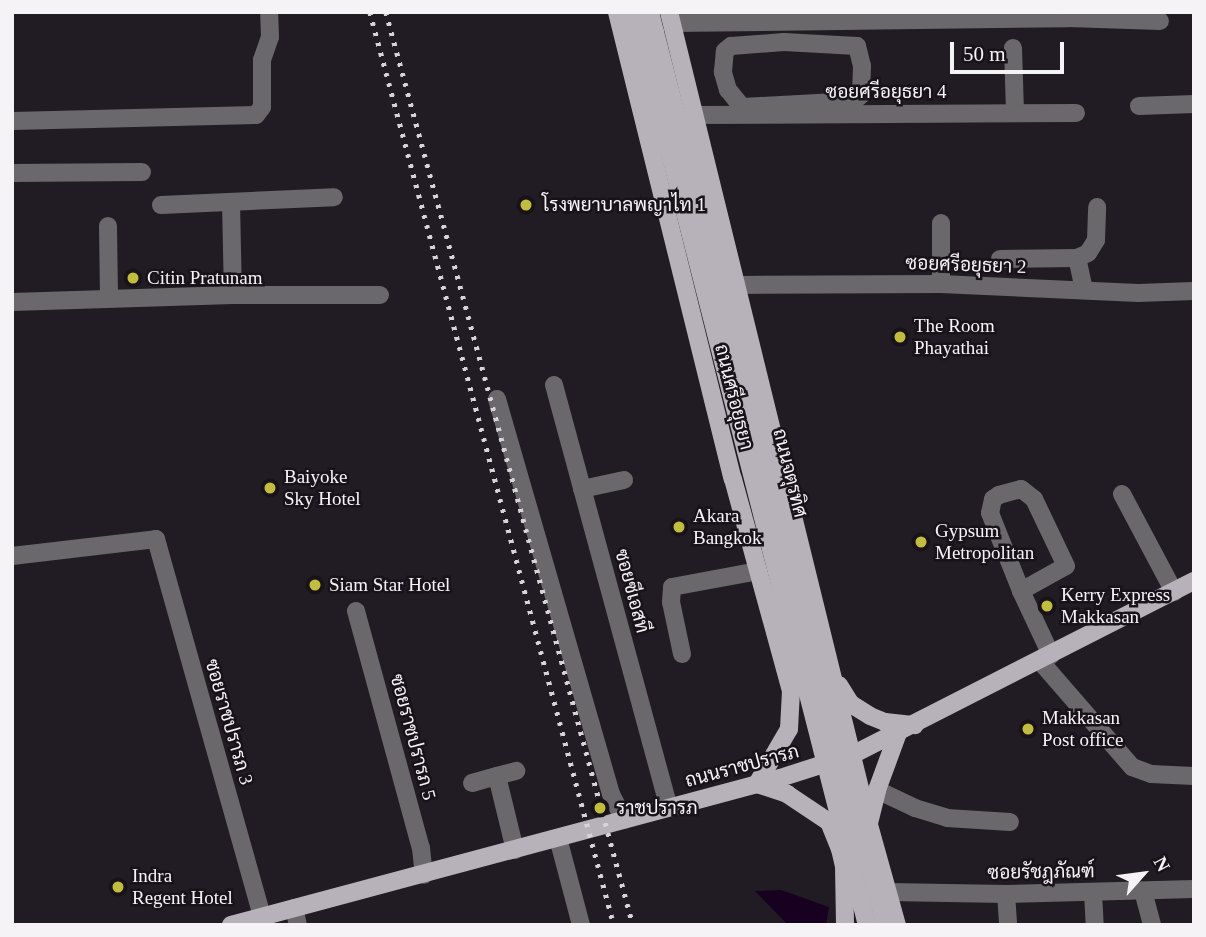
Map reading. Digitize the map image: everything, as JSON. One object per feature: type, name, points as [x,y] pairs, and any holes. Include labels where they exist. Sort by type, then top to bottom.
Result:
[{"type":"main road","name":"ถนนศรีอยุธยา","points":[[617,12],[791,691],[792,712],[789,729],[757,784]]},
{"type":"main road","points":[[633,12],[647,34]]},
{"type":"main road","points":[[647,34],[650,12]]},
{"type":"main road","name":"ถนนศรีอยุธยา","points":[[671,18],[852,755]]},
{"type":"main road","name":"ถนนจตุรทิศ","points":[[647,34],[865,925]]},
{"type":"main road","name":"ถนนจตุรทิศ","points":[[647,34],[885,925]]},
{"type":"main road","points":[[760,578],[778,601],[789,603],[802,596],[808,580]]},
{"type":"main road","name":"ถนนราชปรารภ","points":[[231,925],[262,917],[296,916],[424,875],[757,784],[852,755],[1194,582]]},
{"type":"main road","points":[[832,674],[851,704],[863,712],[885,722],[915,725]]},
{"type":"main road","points":[[869,825],[877,790],[898,733]]},
{"type":"main road","points":[[852,755],[896,925],[872,918],[865,925]]},
{"type":"main road","points":[[757,784],[787,794],[829,822],[844,866],[845,925]]},
{"type":"street","points":[[12,121],[256,115],[262,107],[262,60],[270,37],[269,12]]},
{"type":"street","points":[[708,12],[708,16],[1160,21]]},
{"type":"street","points":[[671,18],[784,17]]},
{"type":"street","points":[[784,17],[784,42]]},
{"type":"street","points":[[784,42],[857,46],[862,66],[861,95],[854,101],[743,107],[728,90],[723,72],[725,51],[731,46],[784,42]]},
{"type":"street","points":[[1013,48],[1015,113]]},
{"type":"street","points":[[1139,106],[1194,104]]},
{"type":"street","name":"ซอยศรีอยุธยา 4","points":[[696,115],[1076,113]]},
{"type":"street","points":[[12,173],[142,172]]},
{"type":"street","points":[[161,205],[334,197]]},
{"type":"street","points":[[231,202],[233,295]]},
{"type":"street","points":[[1000,258],[1077,258],[1088,253],[1096,240],[1097,207]]},
{"type":"street","points":[[941,223],[941,284]]},
{"type":"street","points":[[108,226],[108,298]]},
{"type":"street","points":[[1077,258],[1084,290]]},
{"type":"street","name":"ซอยศรีอยุธยา 2","points":[[737,285],[941,284],[1138,293],[1194,291]]},
{"type":"street","points":[[12,302],[233,295],[380,295]]},
{"type":"street","name":"ซอยซีเอสที","points":[[554,385],[669,807]]},
{"type":"street","points":[[497,399],[611,794],[624,820]]},
{"type":"street","points":[[582,489],[624,480]]},
{"type":"street","points":[[1021,591],[1066,565],[1034,499],[1021,489],[1009,491],[993,499],[990,513],[1046,658],[1132,767],[1151,774],[1194,775]]},
{"type":"street","points":[[1122,494],[1174,592]]},
{"type":"street","name":"ซอยราชปรารภ 3","points":[[12,556],[156,539],[262,917]]},
{"type":"street","points":[[682,654],[670,594],[672,587],[760,578]]},
{"type":"street","name":"ซอยราชปรารภ 5","points":[[356,611],[421,848],[424,875]]},
{"type":"street","points":[[472,783],[516,771]]},
{"type":"street","points":[[497,776],[515,849]]},
{"type":"street","points":[[877,790],[915,808],[947,818],[1010,822]]},
{"type":"street","points":[[552,839],[568,925]]},
{"type":"street","points":[[552,839],[581,925]]},
{"type":"street","name":"ซอยรัชฎภัณฑ์","points":[[888,892],[1006,894],[1194,890]]},
{"type":"street","points":[[1143,891],[1152,925]]},
{"type":"street","points":[[1093,892],[1095,925]]},
{"type":"street","points":[[1006,894],[1008,925]]},
{"type":"shaded area","points":[[781,890],[829,907],[826,925],[788,925],[755,891]]},
{"type":"railway","points":[[370,12],[614,925]]},
{"type":"railway","points":[[386,12],[633,925]]},
{"type":"place","name":"โรงพยาบาลพญาไท 1","points":[[526,205]]},
{"type":"place","name":"Citin Pratunam","points":[[133,278]]},
{"type":"place","name":"The Room Phayathai","points":[[900,337]]},
{"type":"place","name":"Baiyoke Sky Hotel","points":[[270,488]]},
{"type":"place","name":"Akara Bangkok","points":[[679,527]]},
{"type":"place","name":"Gypsum Metropolitan","points":[[921,542]]},
{"type":"place","name":"Siam Star Hotel","points":[[315,585]]},
{"type":"place","name":"Kerry Express Makkasan","points":[[1047,606]]},
{"type":"place","name":"Makkasan Post office","points":[[1028,729]]},
{"type":"place","name":"ราชปรารภ","points":[[600,808]]},
{"type":"place","name":"Indra Regent Hotel","points":[[118,887]]}]
